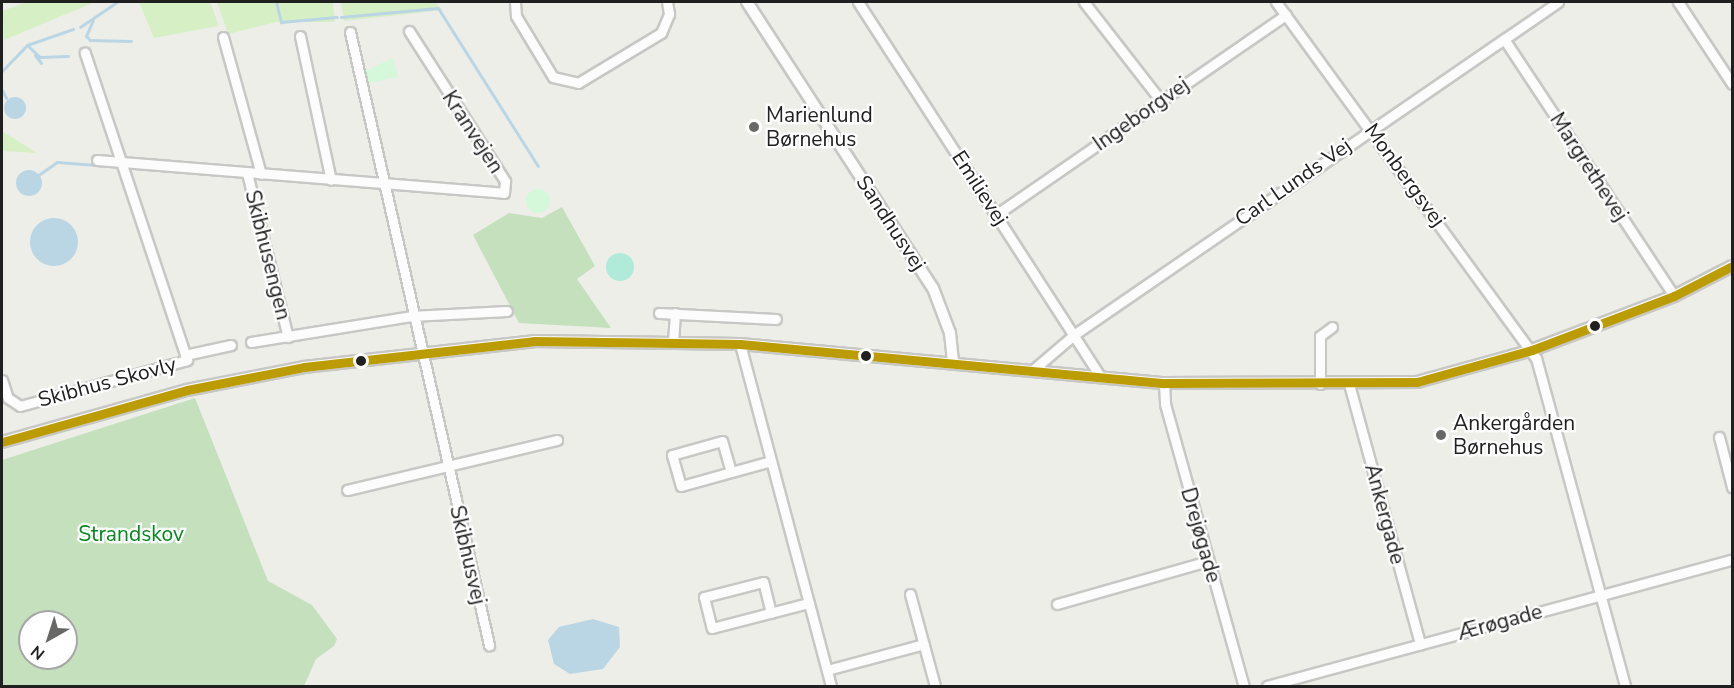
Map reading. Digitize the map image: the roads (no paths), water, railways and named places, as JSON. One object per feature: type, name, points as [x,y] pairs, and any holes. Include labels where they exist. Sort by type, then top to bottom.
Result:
[{"type":"street","points":[[515,2],[516,16],[553,77],[578,83],[661,33],[669,14],[667,2]]},
{"type":"street","name":"Sandhusvej","points":[[749,2],[933,288],[950,333],[953,363]]},
{"type":"street","name":"Emilievej","points":[[858,2],[1075,334],[1100,376]]},
{"type":"street","points":[[1083,2],[1161,101]]},
{"type":"street","name":"Monbergsvej","points":[[1276,2],[1532,350]]},
{"type":"street","name":"Carl Lunds Vej","points":[[1034,369],[1075,334],[1558,2]]},
{"type":"street","points":[[1678,2],[1732,84]]},
{"type":"street","name":"Ingeborgvej","points":[[997,214],[1286,15]]},
{"type":"street","name":"Kranvejen","points":[[97,160],[383,185],[504,193],[504,181],[409,31]]},
{"type":"street","points":[[350,32],[419,350]]},
{"type":"street","points":[[300,36],[331,180]]},
{"type":"street","points":[[223,37],[261,174]]},
{"type":"street","name":"Margrethevej","points":[[1504,39],[1674,296]]},
{"type":"street","name":"Skibhus Skovly","points":[[2,380],[8,398],[20,405],[187,360],[86,53]]},
{"type":"street","name":"Skibhusengen","points":[[247,173],[288,337]]},
{"type":"street","points":[[2,442],[187,390],[419,350],[534,341],[740,344],[1034,369],[1164,383],[1349,384],[1441,380],[1532,350],[1674,296],[1732,266]]},
{"type":"street","name":"Skibhusengen","points":[[251,342],[411,316],[507,310]]},
{"type":"street","points":[[659,313],[776,319]]},
{"type":"street","points":[[673,342],[675,313]]},
{"type":"street","points":[[1320,384],[1320,336],[1332,327]]},
{"type":"street","points":[[740,344],[831,687]]},
{"type":"street","name":"Skibhus Skovly","points":[[185,355],[231,345]]},
{"type":"street","name":"Skibhusvej","points":[[419,350],[489,645]]},
{"type":"street","points":[[1532,350],[1625,687]]},
{"type":"street","name":"Drejøgade","points":[[1164,383],[1165,404],[1244,687]]},
{"type":"street","name":"Ankergade","points":[[1349,384],[1420,644]]},
{"type":"street","points":[[1719,437],[1732,487]]},
{"type":"street","points":[[347,490],[557,440]]},
{"type":"street","points":[[731,472],[722,441],[672,455],[681,486],[771,461]]},
{"type":"street","name":"Ærøgade","points":[[1268,687],[1732,560]]},
{"type":"street","points":[[1057,604],[1208,561]]},
{"type":"street","points":[[771,613],[763,582],[704,597],[712,628],[771,613],[809,603]]},
{"type":"street","points":[[910,594],[935,687]]},
{"type":"street","points":[[826,670],[924,644]]},
{"type":"water","points":[[15,97],[23,100],[26,108],[23,116],[15,119],[7,116],[4,108],[7,100]]},
{"type":"water","points":[[29,170],[38,174],[42,183],[38,192],[29,196],[20,192],[16,183],[20,174]]},
{"type":"water","points":[[49,218],[59,218],[74,228],[78,242],[77,251],[68,262],[59,266],[49,266],[34,256],[30,247],[30,237],[40,222]]},
{"type":"water","points":[[593,619],[619,627],[620,647],[603,669],[570,674],[554,664],[548,640],[559,627]]},
{"type":"waterway","points":[[80,27],[117,2]]},
{"type":"waterway","points":[[276,2],[281,22],[337,17]]},
{"type":"waterway","points":[[341,17],[438,8],[538,166]]},
{"type":"waterway","points":[[93,20],[86,36],[90,40],[131,41]]},
{"type":"waterway","points":[[2,71],[27,45],[73,29]]},
{"type":"waterway","points":[[27,45],[40,57],[68,56]]},
{"type":"waterway","points":[[35,55],[41,63]]},
{"type":"waterway","points":[[2,90],[6,98]]},
{"type":"waterway","points":[[37,176],[57,162],[109,166]]},
{"type":"place","name":"Marienlund Børnehus","points":[[754,127]]},
{"type":"place","name":"Ankergården Børnehus","points":[[1441,435]]},
{"type":"park label","name":"Strandskov","points":[[131,534]]}]
